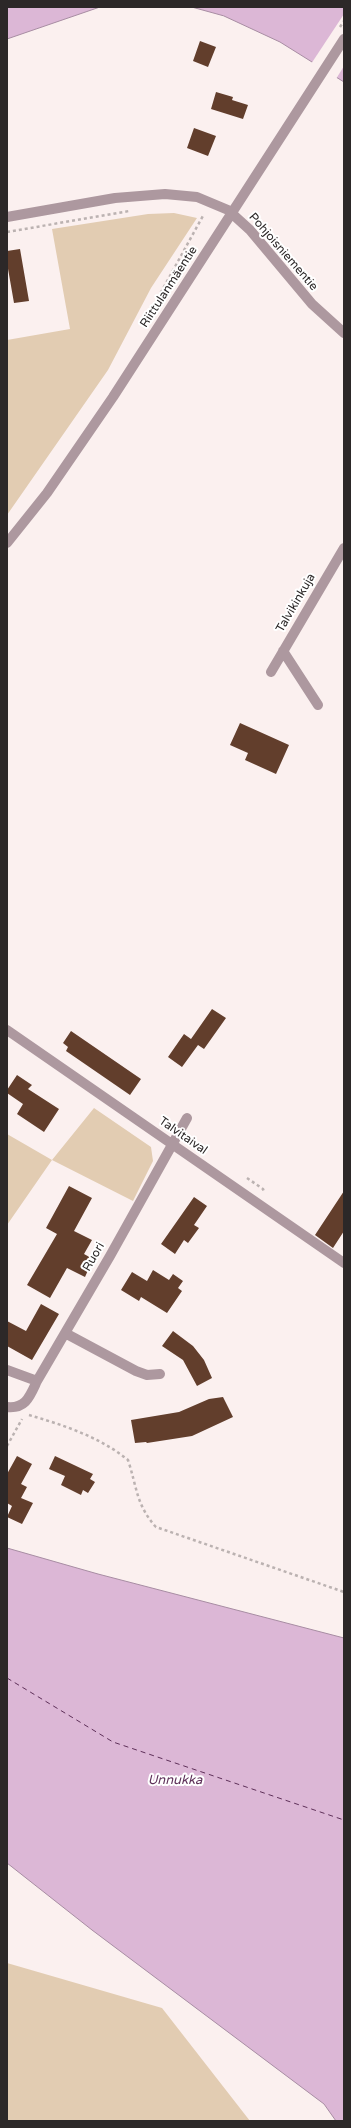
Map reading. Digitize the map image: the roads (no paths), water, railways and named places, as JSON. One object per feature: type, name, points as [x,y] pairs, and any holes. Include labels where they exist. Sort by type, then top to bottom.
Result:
[{"type":"street","name":"Riittulanmäentie","points":[[7,543],[46,493],[113,397],[344,39]]},
{"type":"street","name":"Pohjoisniementie","points":[[7,218],[115,198],[164,194],[196,197],[228,210],[250,230],[312,304],[344,333]]},
{"type":"street","name":"Talvikinkuja","points":[[271,672],[344,548]]},
{"type":"street","points":[[283,651],[318,705]]},
{"type":"street","name":"Talvitaival","points":[[7,1030],[344,1263]]},
{"type":"street","name":"Ruori","points":[[7,1407],[20,1406],[28,1401],[37,1381],[66,1333],[187,1118]]},
{"type":"street","points":[[66,1333],[136,1371],[146,1375],[160,1374]]},
{"type":"street","points":[[7,1370],[37,1381]]},
{"type":"water","points":[[7,7],[100,7],[7,39]]},
{"type":"water","points":[[192,7],[344,7],[344,82],[280,42],[224,16]]},
{"type":"water","name":"Unnukka","points":[[7,1548],[98,1574],[344,1638],[344,2121],[336,2121],[324,2104],[92,1930],[7,1863]]}]
